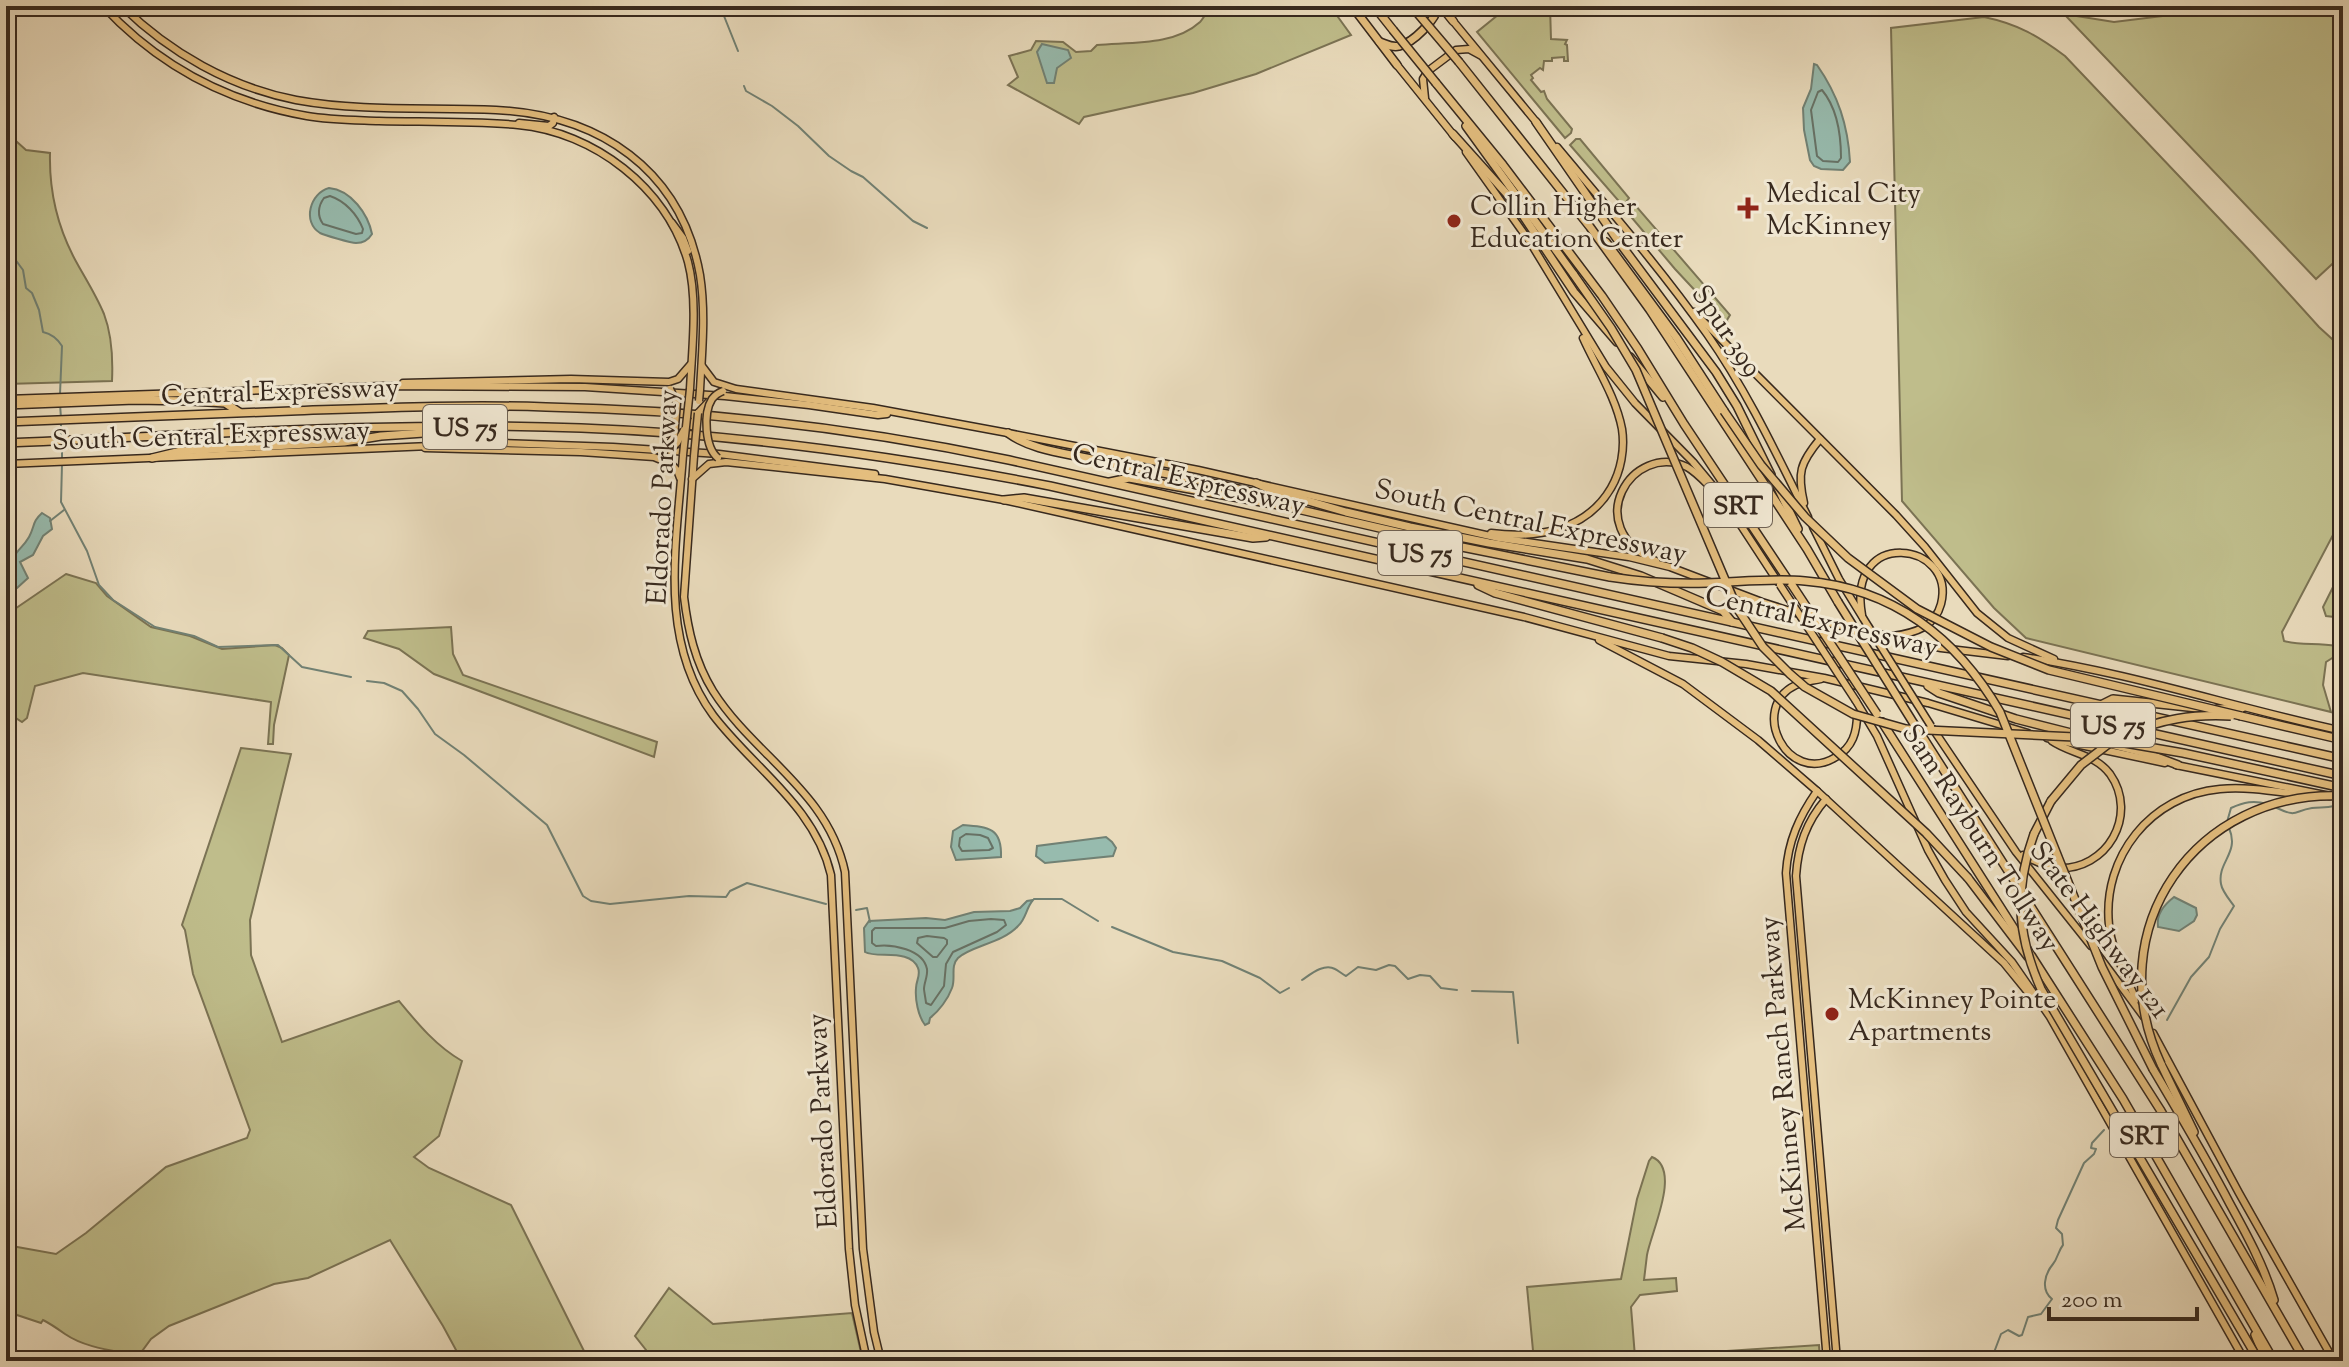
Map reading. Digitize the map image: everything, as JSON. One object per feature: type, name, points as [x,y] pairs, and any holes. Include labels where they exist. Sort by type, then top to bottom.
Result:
[{"type":"highway","points":[[1352,6],[1397,65]]},
{"type":"highway","points":[[1374,6],[1447,97],[1611,328],[1636,370],[1737,608],[1763,647],[1805,687],[1853,714],[1906,729],[2111,740],[2343,788]]},
{"type":"highway","points":[[1380,42],[1391,46],[1405,44],[1431,23],[1440,6],[1453,21]]},
{"type":"highway","points":[[1413,8],[1590,227],[1650,310],[1807,549]]},
{"type":"highway","name":"Sam Rayburn Tollway","points":[[1447,97],[1562,241],[1622,325],[1684,424],[1877,714],[2154,1150],[2274,1361]]},
{"type":"highway","points":[[1536,122],[1619,242],[1716,372],[1750,432],[1807,549]]},
{"type":"highway","points":[[1453,134],[1514,202],[1574,292],[1684,424]]},
{"type":"highway","points":[[1590,227],[1613,249],[1761,465],[1805,517],[1848,558],[1917,609],[1979,642],[2049,670],[2242,712],[2343,740]]},
{"type":"highway","points":[[6,402],[73,398],[225,403],[241,413]]},
{"type":"highway","name":"Central Expressway","points":[[6,422],[462,406],[563,407],[668,412],[792,424],[891,438],[1009,460],[2343,759]]},
{"type":"highway","points":[[152,458],[181,451],[344,442],[481,427]]},
{"type":"highway","name":"Central Expressway","points":[[6,443],[481,427],[638,431],[826,448],[1011,478],[2343,776]]},
{"type":"highway","points":[[1008,433],[1017,440],[1057,452],[1244,490],[1314,513]]},
{"type":"highway","points":[[1108,483],[1129,478],[1314,513],[1610,577],[1669,583],[1794,580],[1837,585],[1870,595],[1900,609],[1946,641],[1981,680],[2000,712],[2102,967],[2153,1069],[2205,1156],[2268,1279],[2278,1313]]},
{"type":"highway","points":[[1256,483],[1346,512],[1489,543],[1587,559],[1618,568],[1723,611],[1732,622]]},
{"type":"highway","points":[[1004,500],[1024,498],[1253,538],[1279,537]]},
{"type":"highway","name":"Sam Rayburn Tollway","points":[[1807,549],[1914,724],[2161,1111],[2305,1361]]},
{"type":"highway","points":[[1466,579],[1495,593],[1692,648],[1771,691],[1926,833],[1968,878],[2054,991]]},
{"type":"highway","points":[[1923,683],[1939,693],[2016,719],[2146,753],[2178,765]]},
{"type":"highway","points":[[2101,705],[2113,699],[2242,712]]},
{"type":"highway","points":[[2242,712],[2159,722],[2140,728],[2111,742],[2081,765],[2051,801],[2034,834],[2023,866],[2020,905],[2024,944],[2041,989],[2259,1361]]},
{"type":"highway","points":[[2205,1156],[2161,1064],[2146,1024],[2141,973],[2151,918],[2179,868],[2205,841],[2245,814],[2292,798],[2343,798]]},
{"type":"highway","points":[[2250,1318],[2266,1361]]},
{"type":"main road","name":"Eldorado Parkway","points":[[103,6],[159,57],[208,85],[255,104],[317,118],[498,124],[556,133],[596,149],[637,180],[665,216],[683,249],[690,276],[692,303],[690,389],[694,456],[684,597],[688,625],[697,658],[711,688],[815,805],[829,826],[840,851],[847,886],[863,1249],[881,1361]]},
{"type":"main road","name":"Eldorado Parkway","points":[[122,6],[155,36],[215,73],[272,94],[314,102],[498,110],[554,117],[600,135],[621,148],[649,172],[673,202],[685,224],[700,274],[703,317],[699,401],[685,439],[683,455],[674,600],[677,629],[689,672],[699,694],[721,725],[804,814],[821,844],[832,882],[849,1259],[867,1361]]},
{"type":"main road","name":"Spur 399","points":[[1453,21],[1708,336],[1740,386],[1839,579],[1863,618]]},
{"type":"main road","points":[[1426,101],[1423,79],[1428,71],[1456,50],[1469,49],[1483,57]]},
{"type":"main road","points":[[1397,65],[1453,134],[1530,242],[1618,383],[1723,498],[1780,585],[1888,757],[1928,850],[1945,880],[1966,912],[2030,985],[2245,1361]]},
{"type":"main road","points":[[208,85],[215,73]]},
{"type":"main road","points":[[498,110],[498,124]]},
{"type":"main road","points":[[507,125],[526,122],[549,126],[554,117]]},
{"type":"main road","points":[[665,216],[678,229],[693,268],[700,274]]},
{"type":"main road","points":[[690,276],[697,280],[699,308],[703,317]]},
{"type":"main road","points":[[1677,294],[1925,547],[1977,613],[1992,627],[2023,646],[2065,664]]},
{"type":"main road","points":[[1479,534],[1530,535],[1571,525],[1601,502],[1619,471],[1623,444],[1619,417],[1572,313]]},
{"type":"main road","points":[[649,383],[675,381],[691,364]]},
{"type":"main road","points":[[702,366],[712,381],[736,389]]},
{"type":"main road","name":"South Central Expressway","points":[[384,386],[453,380],[571,379],[649,383]]},
{"type":"main road","points":[[649,383],[668,388],[680,398],[693,418],[702,441],[715,456],[726,462]]},
{"type":"main road","name":"South Central Expressway","points":[[73,398],[384,386],[585,387],[725,396],[878,415],[891,413]]},
{"type":"main road","points":[[663,453],[674,437],[677,403],[668,388]]},
{"type":"main road","points":[[654,457],[677,443],[693,418],[713,397],[736,389]]},
{"type":"main road","name":"South Central Expressway","points":[[736,389],[813,399],[1008,433],[1256,483],[1479,534],[1629,557],[1670,567],[1795,613],[1886,637],[1941,648],[2065,664],[2123,676],[2242,712],[2343,731]]},
{"type":"main road","points":[[713,397],[707,437],[715,456]]},
{"type":"main road","points":[[1807,514],[1800,472],[1807,455],[1820,439]]},
{"type":"main road","name":"South Central Expressway","points":[[6,464],[501,443],[657,449],[844,469],[877,474],[885,479]]},
{"type":"main road","name":"South Central Expressway","points":[[418,447],[654,457]]},
{"type":"main road","points":[[654,457],[675,467],[681,486]]},
{"type":"main road","points":[[692,479],[709,464],[726,462]]},
{"type":"main road","name":"South Central Expressway","points":[[726,462],[885,479],[1004,500],[1524,617],[1669,656],[1746,664],[1824,678],[1928,703],[2048,739]]},
{"type":"main road","points":[[1670,567],[1638,552],[1621,531],[1617,511],[1624,487],[1631,477],[1646,468],[1674,463],[1695,472],[1723,498]]},
{"type":"main road","points":[[1858,606],[1865,573],[1885,555],[1913,554],[1926,560],[1936,570],[1943,598],[1935,617],[1915,633],[1886,637]]},
{"type":"main road","name":"State Highway 121","points":[[1863,618],[2016,852],[2112,971],[2140,1011],[2334,1361]]},
{"type":"main road","points":[[1592,636],[1652,666],[1702,697],[1758,740],[2004,963],[2064,1043]]},
{"type":"main road","points":[[1824,678],[1795,685],[1778,704],[1774,725],[1778,740],[1788,753],[1815,763],[1834,759],[1850,745],[1856,733],[1858,707]]},
{"type":"main road","points":[[2048,739],[2343,798]]},
{"type":"main road","points":[[2016,852],[2047,867],[2081,865],[2101,854],[2110,844],[2120,821],[2120,797],[2108,772],[2097,761],[2048,739]]},
{"type":"main road","points":[[2140,1011],[2116,956],[2108,909],[2109,892],[2119,859],[2140,827],[2177,800],[2218,789],[2343,798]]},
{"type":"main road","name":"McKinney Ranch Parkway","points":[[1817,791],[1797,823],[1788,854],[1786,880],[1827,1361]]},
{"type":"main road","name":"McKinney Ranch Parkway","points":[[1826,799],[1802,838],[1797,882],[1837,1361]]},
{"type":"main road","points":[[804,814],[815,805]]},
{"type":"main road","points":[[1788,854],[1794,862],[1794,880],[1797,882]]},
{"type":"shaded area","points":[[1211,6],[1330,6],[1351,35],[1256,74],[1193,93],[1084,117],[1079,124],[1008,85],[1018,77],[1009,56],[1031,50],[1036,41],[1063,42],[1076,52],[1091,51],[1097,45],[1165,39],[1189,30],[1200,22]]},
{"type":"shaded area","points":[[1509,6],[1550,6],[1551,39],[1567,40],[1568,61],[1564,61],[1564,57],[1544,61],[1543,70],[1540,68],[1531,75],[1531,80],[1541,92],[1544,91],[1572,129],[1565,138],[1477,32]]},
{"type":"shaded area","points":[[2244,6],[2343,6],[2343,254],[2316,279],[2064,14],[2114,22]]},
{"type":"shaded area","points":[[1984,17],[2027,32],[2065,56],[2343,349],[2343,516],[2282,632],[2284,641],[2336,646],[2337,655],[2326,662],[2323,685],[2331,712],[2026,638],[1994,608],[1902,501],[1891,28]]},
{"type":"shaded area","points":[[6,132],[26,150],[50,153],[53,197],[60,225],[107,322],[112,381],[6,384]]},
{"type":"shaded area","points":[[1580,139],[1629,198],[1623,206],[1570,145]]},
{"type":"shaded area","points":[[1633,205],[1730,315],[1728,326],[1627,212]]},
{"type":"shaded area","points":[[2343,567],[2343,618],[2326,616],[2323,607]]},
{"type":"shaded area","points":[[66,574],[96,583],[107,596],[151,627],[190,636],[222,649],[275,645],[282,648],[289,655],[273,744],[268,744],[271,702],[83,673],[35,686],[27,718],[22,722],[11,715],[6,724],[6,615]]},
{"type":"shaded area","points":[[451,627],[453,654],[463,675],[657,742],[654,757],[434,674],[399,649],[364,638],[368,631]]},
{"type":"shaded area","points":[[241,748],[291,754],[250,920],[251,955],[282,1042],[399,1001],[420,1026],[462,1061],[439,1136],[414,1157],[429,1168],[511,1205],[589,1361],[462,1361],[390,1240],[308,1278],[274,1284],[169,1326],[151,1339],[140,1354],[139,1361],[131,1361],[130,1354],[80,1342],[43,1320],[41,1323],[6,1309],[6,1245],[56,1254],[166,1167],[247,1138],[250,1130],[193,974],[182,925]]},
{"type":"shaded area","points":[[1652,1157],[1661,1164],[1665,1187],[1647,1255],[1644,1280],[1676,1278],[1677,1291],[1640,1295],[1631,1307],[1635,1357],[1819,1345],[1820,1361],[1534,1361],[1527,1287],[1621,1279],[1637,1199]]},
{"type":"shaded area","points":[[669,1288],[713,1324],[852,1313],[863,1361],[649,1361],[646,1350],[635,1336]]},
{"type":"water","points":[[1042,44],[1068,50],[1071,58],[1057,68],[1054,83],[1047,83],[1037,52]]},
{"type":"water","points":[[1814,64],[1831,88],[1844,123],[1850,162],[1843,170],[1821,169],[1810,160],[1803,108],[1811,89]]},
{"type":"water","points":[[329,188],[344,193],[357,204],[370,226],[372,234],[367,239],[353,243],[322,234],[314,228],[310,215],[313,202]]},
{"type":"water","points":[[42,513],[50,518],[52,529],[43,536],[33,555],[20,562],[28,578],[17,588],[6,590],[6,581],[15,573],[15,556]]},
{"type":"water","points":[[963,825],[992,831],[999,840],[1001,857],[956,860],[951,847],[953,831]]},
{"type":"water","points":[[1106,837],[1116,848],[1113,856],[1045,863],[1036,856],[1037,846]]},
{"type":"water","points":[[2174,897],[2196,908],[2194,921],[2179,931],[2158,927],[2162,910]]},
{"type":"water","points":[[1033,900],[1021,923],[1012,932],[958,958],[950,992],[925,1025],[917,1002],[919,973],[914,962],[901,956],[865,952],[864,928],[869,921],[945,920],[974,912],[1010,911]]},
{"type":"waterway","points":[[720,6],[738,51]]},
{"type":"waterway","points":[[744,86],[746,91],[798,126],[829,156],[863,177],[913,221],[927,228]]},
{"type":"waterway","points":[[6,247],[23,270],[26,288],[32,293],[39,310],[43,332],[54,337],[62,346],[60,394]]},
{"type":"waterway","points":[[60,404],[61,418]]},
{"type":"waterway","points":[[61,424],[61,438]]},
{"type":"waterway","points":[[62,444],[62,458]]},
{"type":"waterway","points":[[62,464],[61,502],[87,551],[99,585],[113,600],[155,627],[194,636],[218,647],[278,645],[302,667],[351,677]]},
{"type":"waterway","points":[[50,521],[64,510]]},
{"type":"waterway","points":[[367,681],[384,683],[402,691],[435,734],[547,825],[583,896],[591,901],[610,904],[689,896],[726,897],[730,891],[747,883],[826,904]]},
{"type":"waterway","points":[[2227,822],[2231,808],[2249,802],[2267,804]]},
{"type":"waterway","points":[[2277,808],[2292,813],[2334,806]]},
{"type":"waterway","points":[[2167,1020],[2191,977],[2209,957],[2220,929],[2234,906],[2221,884],[2222,869],[2232,844],[2229,828]]},
{"type":"waterway","points":[[1034,899],[1062,899],[1098,921]]},
{"type":"waterway","points":[[856,910],[867,908],[870,922]]},
{"type":"waterway","points":[[1112,927],[1173,952],[1222,961],[1260,978],[1280,993],[1289,988]]},
{"type":"waterway","points":[[1302,980],[1326,967],[1346,976],[1358,967],[1376,970],[1389,965],[1395,966],[1408,979],[1430,976],[1441,988],[1457,990]]},
{"type":"waterway","points":[[1472,991],[1513,992],[1518,1043]]},
{"type":"waterway","points":[[1993,1355],[2001,1334],[2008,1330],[2022,1335],[2028,1317],[2041,1314],[2052,1299],[2046,1291],[2045,1282],[2063,1245],[2062,1234],[2056,1228],[2058,1220],[2084,1163],[2094,1154],[2096,1149],[2091,1148],[2092,1143],[2104,1130]]},
{"type":"place","name":"Medical City McKinney","points":[[1748,208]]},
{"type":"place","name":"Collin Higher Education Center","points":[[1454,221]]},
{"type":"place","name":"McKinney Pointe Apartments","points":[[1832,1014]]}]
